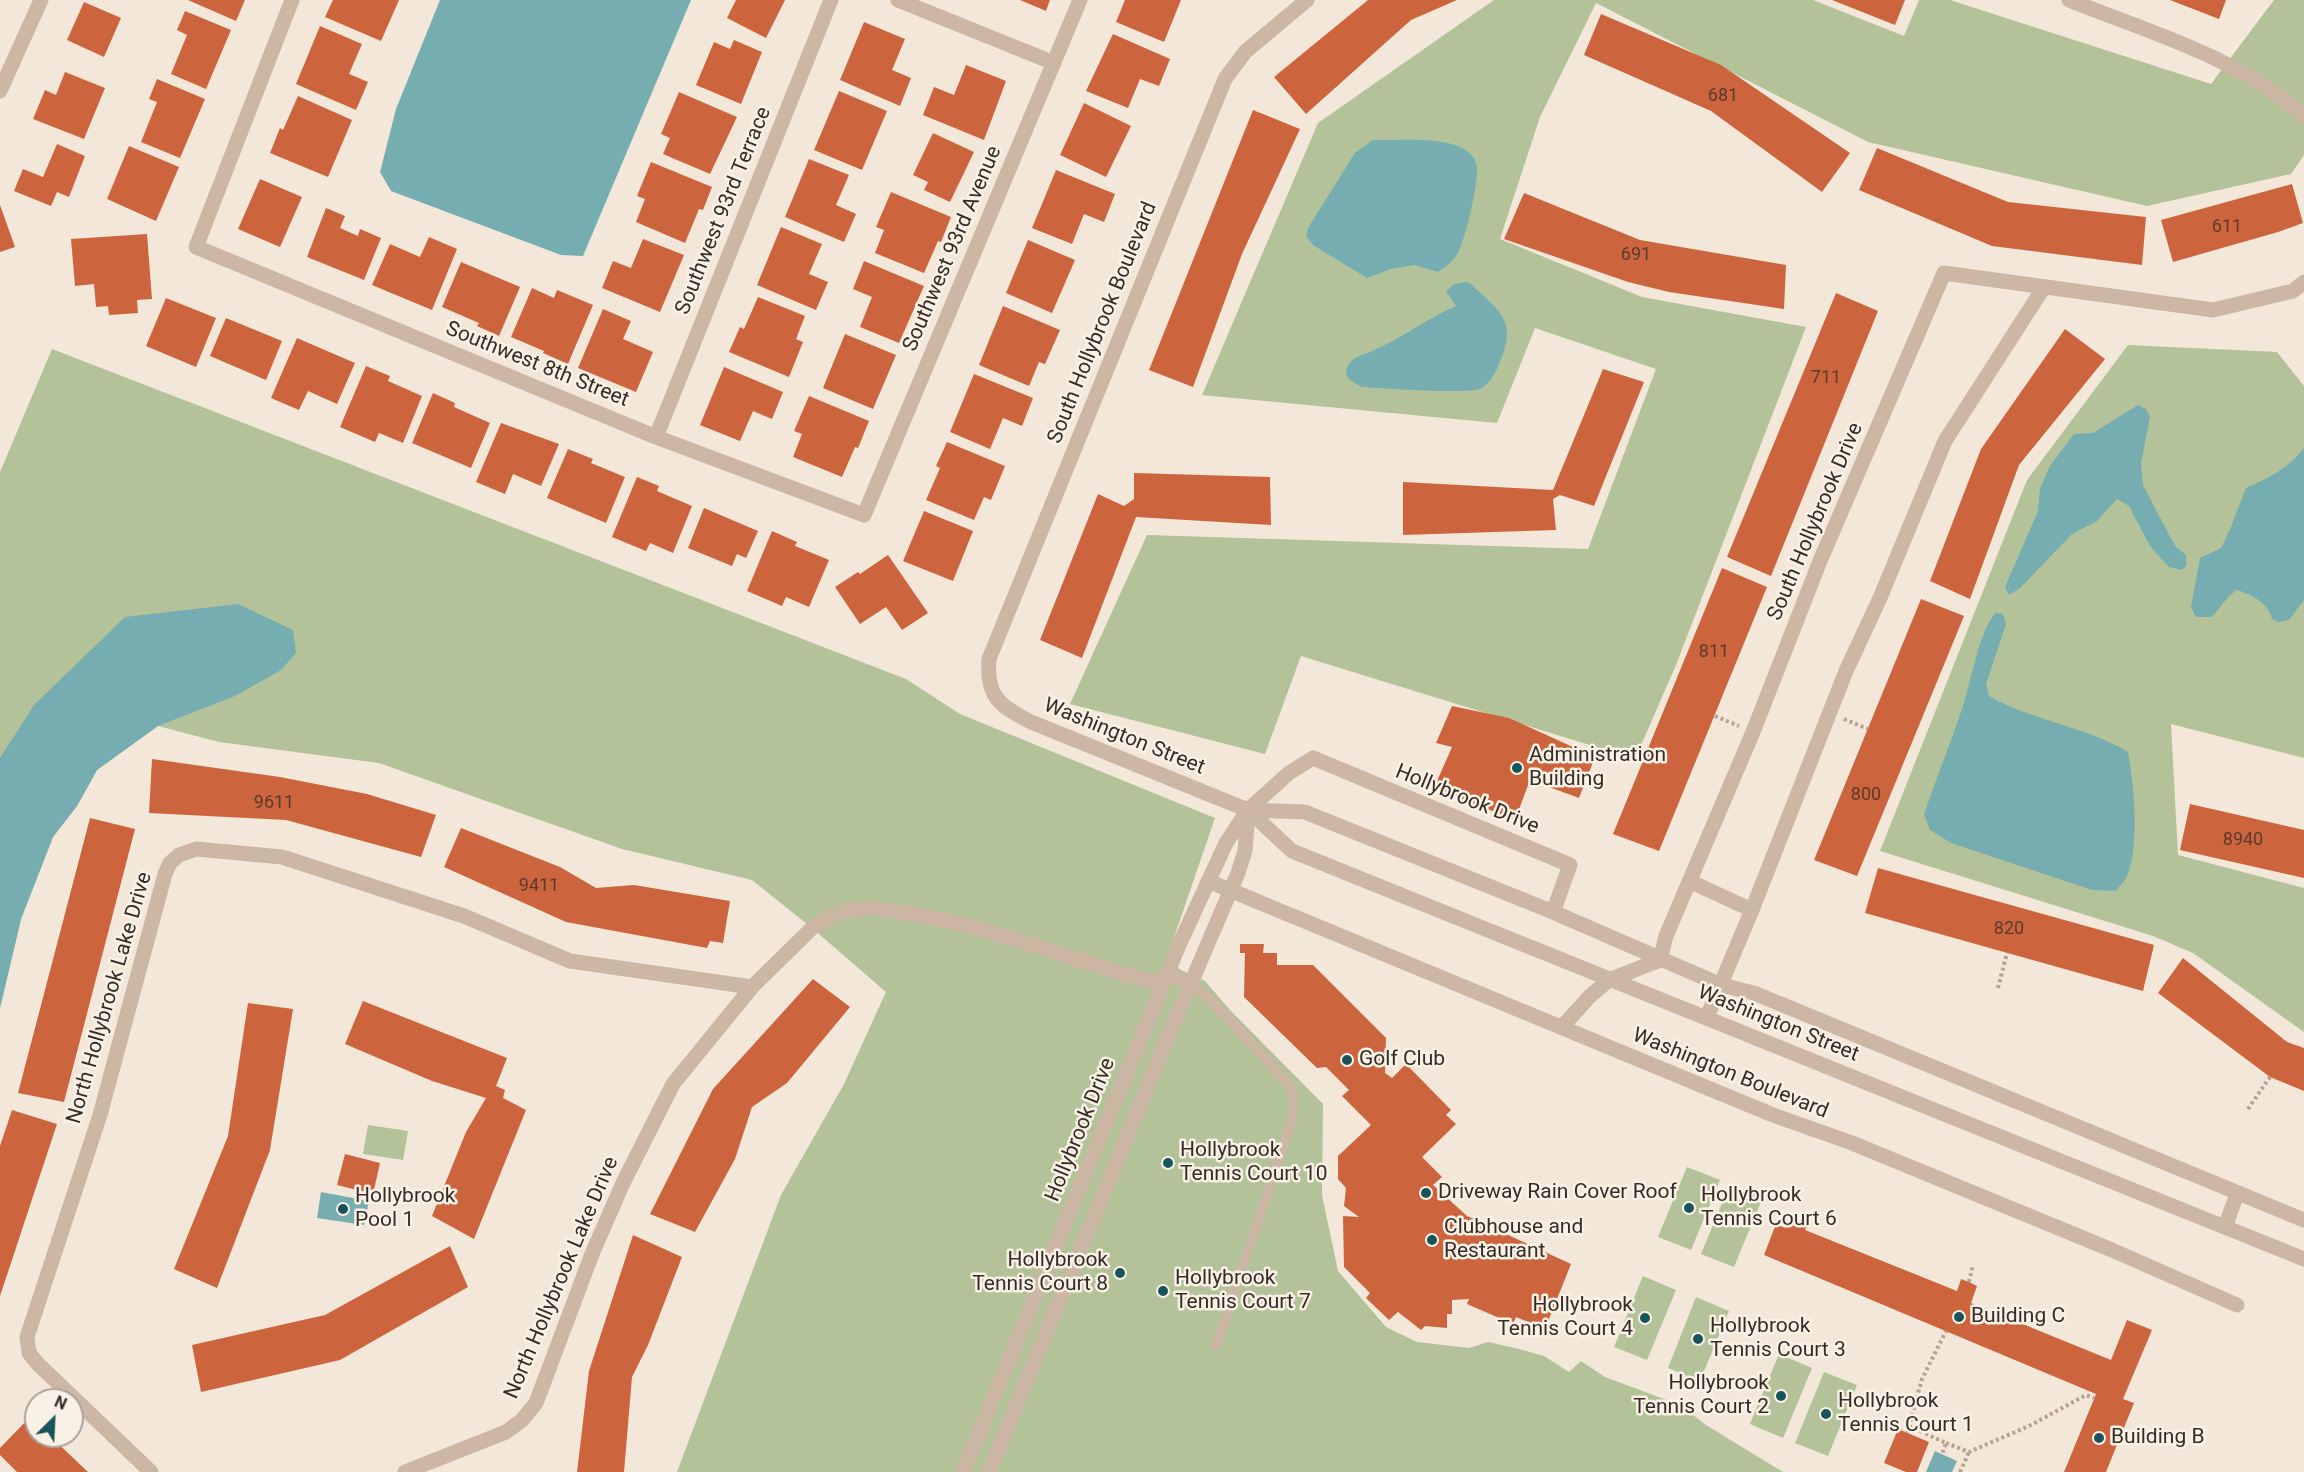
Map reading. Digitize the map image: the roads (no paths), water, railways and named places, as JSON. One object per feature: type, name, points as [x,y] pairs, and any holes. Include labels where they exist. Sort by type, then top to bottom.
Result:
[{"type":"street","points":[[0,91],[41,0]]},
{"type":"street","name":"Southwest 8th Street","points":[[292,0],[196,247],[656,437],[864,515]]},
{"type":"street","name":"Southwest 93rd Terrace","points":[[656,437],[831,0]]},
{"type":"street","points":[[898,0],[1054,63]]},
{"type":"street","name":"Southwest 93rd Avenue","points":[[864,515],[1080,0]]},
{"type":"street","name":"South Hollybrook Boulevard","points":[[991,691],[987,677],[989,659],[1225,79],[1245,52],[1307,0]]},
{"type":"street","points":[[2069,0],[2228,64],[2292,106],[2304,117]]},
{"type":"street","name":"South Hollybrook Drive","points":[[1660,960],[1666,936],[1753,732],[1820,561],[1944,273],[2213,310],[2293,291],[2304,282]]},
{"type":"street","points":[[1707,1017],[1830,712],[1945,441],[2044,287]]},
{"type":"street","name":"Washington Street","points":[[991,691],[1002,705],[1030,722],[1248,810],[1305,812],[1553,912],[1721,985],[1754,993],[2304,1220]]},
{"type":"street","name":"Hollybrook Drive","points":[[963,1472],[1208,881],[1226,843],[1248,810],[1289,773],[1313,758],[1570,865],[1553,912]]},
{"type":"street","points":[[989,1472],[1231,890],[1245,851],[1248,810]]},
{"type":"street","name":"Washington Street","points":[[1248,810],[1292,851],[2304,1259]]},
{"type":"street","name":"North Hollybrook Lake Drive","points":[[151,1472],[38,1364],[29,1353],[27,1337],[100,1115],[165,874],[170,863],[180,855],[196,849],[282,857],[464,916],[570,961],[752,987]]},
{"type":"street","points":[[1689,880],[1752,910]]},
{"type":"street","name":"Washington Boulevard","points":[[1208,881],[1796,1124],[1852,1143],[2112,1250],[2237,1305]]},
{"type":"street","name":"North Hollybrook Lake Drive","points":[[405,1472],[506,1432],[522,1420],[536,1404],[592,1254],[623,1183],[673,1084],[752,987],[812,928],[828,918],[850,910],[874,908],[957,923],[1146,981],[1158,980],[1168,974]]},
{"type":"street","points":[[1562,1027],[1590,996],[1609,980],[1660,960]]},
{"type":"street","points":[[1168,974],[1192,984]]},
{"type":"street","points":[[2225,1227],[2237,1194]]},
{"type":"lane","points":[[1192,984],[1209,998],[1287,1082],[1294,1093],[1295,1106],[1216,1346]]},
{"type":"water","points":[[440,0],[691,0],[583,256],[561,255],[391,191],[380,172],[396,109]]},
{"type":"water","points":[[1373,140],[1422,140],[1448,143],[1468,152],[1475,160],[1477,170],[1472,208],[1461,246],[1449,264],[1438,272],[1415,265],[1391,269],[1367,278],[1313,245],[1306,236],[1308,228],[1355,153]]},
{"type":"water","points":[[1466,282],[1496,308],[1505,323],[1507,333],[1502,357],[1486,385],[1474,390],[1461,391],[1405,390],[1362,387],[1348,377],[1347,367],[1354,359],[1392,342],[1456,306],[1446,291],[1453,285]]},
{"type":"water","points":[[2138,405],[2146,409],[2150,417],[2141,463],[2143,485],[2175,546],[2186,555],[2186,566],[2181,570],[2169,567],[2150,546],[2129,506],[2117,499],[2097,521],[2072,534],[2020,588],[2009,595],[2005,587],[2038,511],[2040,488],[2050,466],[2074,434],[2093,433]]},
{"type":"water","points":[[2304,448],[2304,600],[2289,620],[2278,622],[2272,619],[2267,608],[2259,600],[2237,590],[2212,617],[2196,617],[2191,607],[2200,558],[2221,548],[2246,488],[2278,472]]},
{"type":"water","points":[[238,604],[293,630],[296,653],[281,670],[235,696],[158,726],[97,770],[77,806],[53,837],[21,919],[0,1008],[0,758],[34,705],[125,617]]},
{"type":"water","points":[[1995,613],[2003,614],[2006,624],[1986,684],[1989,696],[2023,712],[2094,736],[2128,752],[2134,797],[2135,832],[2127,876],[2116,891],[2092,890],[1951,843],[1930,830],[1924,814],[1962,709],[1979,646]]},
{"type":"water","name":"Hollybrook Pool 1","points":[[321,1192],[369,1201],[364,1225],[317,1218]]},
{"type":"water","points":[[1935,1451],[1957,1461],[1952,1472],[1926,1472]]},
{"type":"place","name":"Administration Building","points":[[1517,768]]},
{"type":"place","name":"Golf Club","points":[[1347,1060]]},
{"type":"place","name":"Hollybrook Tennis Court 10","points":[[1168,1163]]},
{"type":"place","name":"Driveway Rain Cover Roof","points":[[1426,1193]]},
{"type":"place","name":"Hollybrook Tennis Court 6","points":[[1689,1208]]},
{"type":"place","name":"Hollybrook Pool 1","points":[[343,1209]]},
{"type":"place","name":"Clubhouse and Restaurant","points":[[1432,1240]]},
{"type":"place","name":"Hollybrook Tennis Court 8","points":[[1120,1273]]},
{"type":"place","name":"Hollybrook Tennis Court 7","points":[[1163,1291]]},
{"type":"place","name":"Building C","points":[[1959,1317]]},
{"type":"place","name":"Hollybrook Tennis Court 4","points":[[1645,1318]]},
{"type":"place","name":"Hollybrook Tennis Court 3","points":[[1698,1339]]},
{"type":"place","name":"Hollybrook Tennis Court 2","points":[[1781,1396]]},
{"type":"place","name":"Hollybrook Tennis Court 1","points":[[1826,1414]]},
{"type":"place","name":"Building B","points":[[2099,1438]]}]
